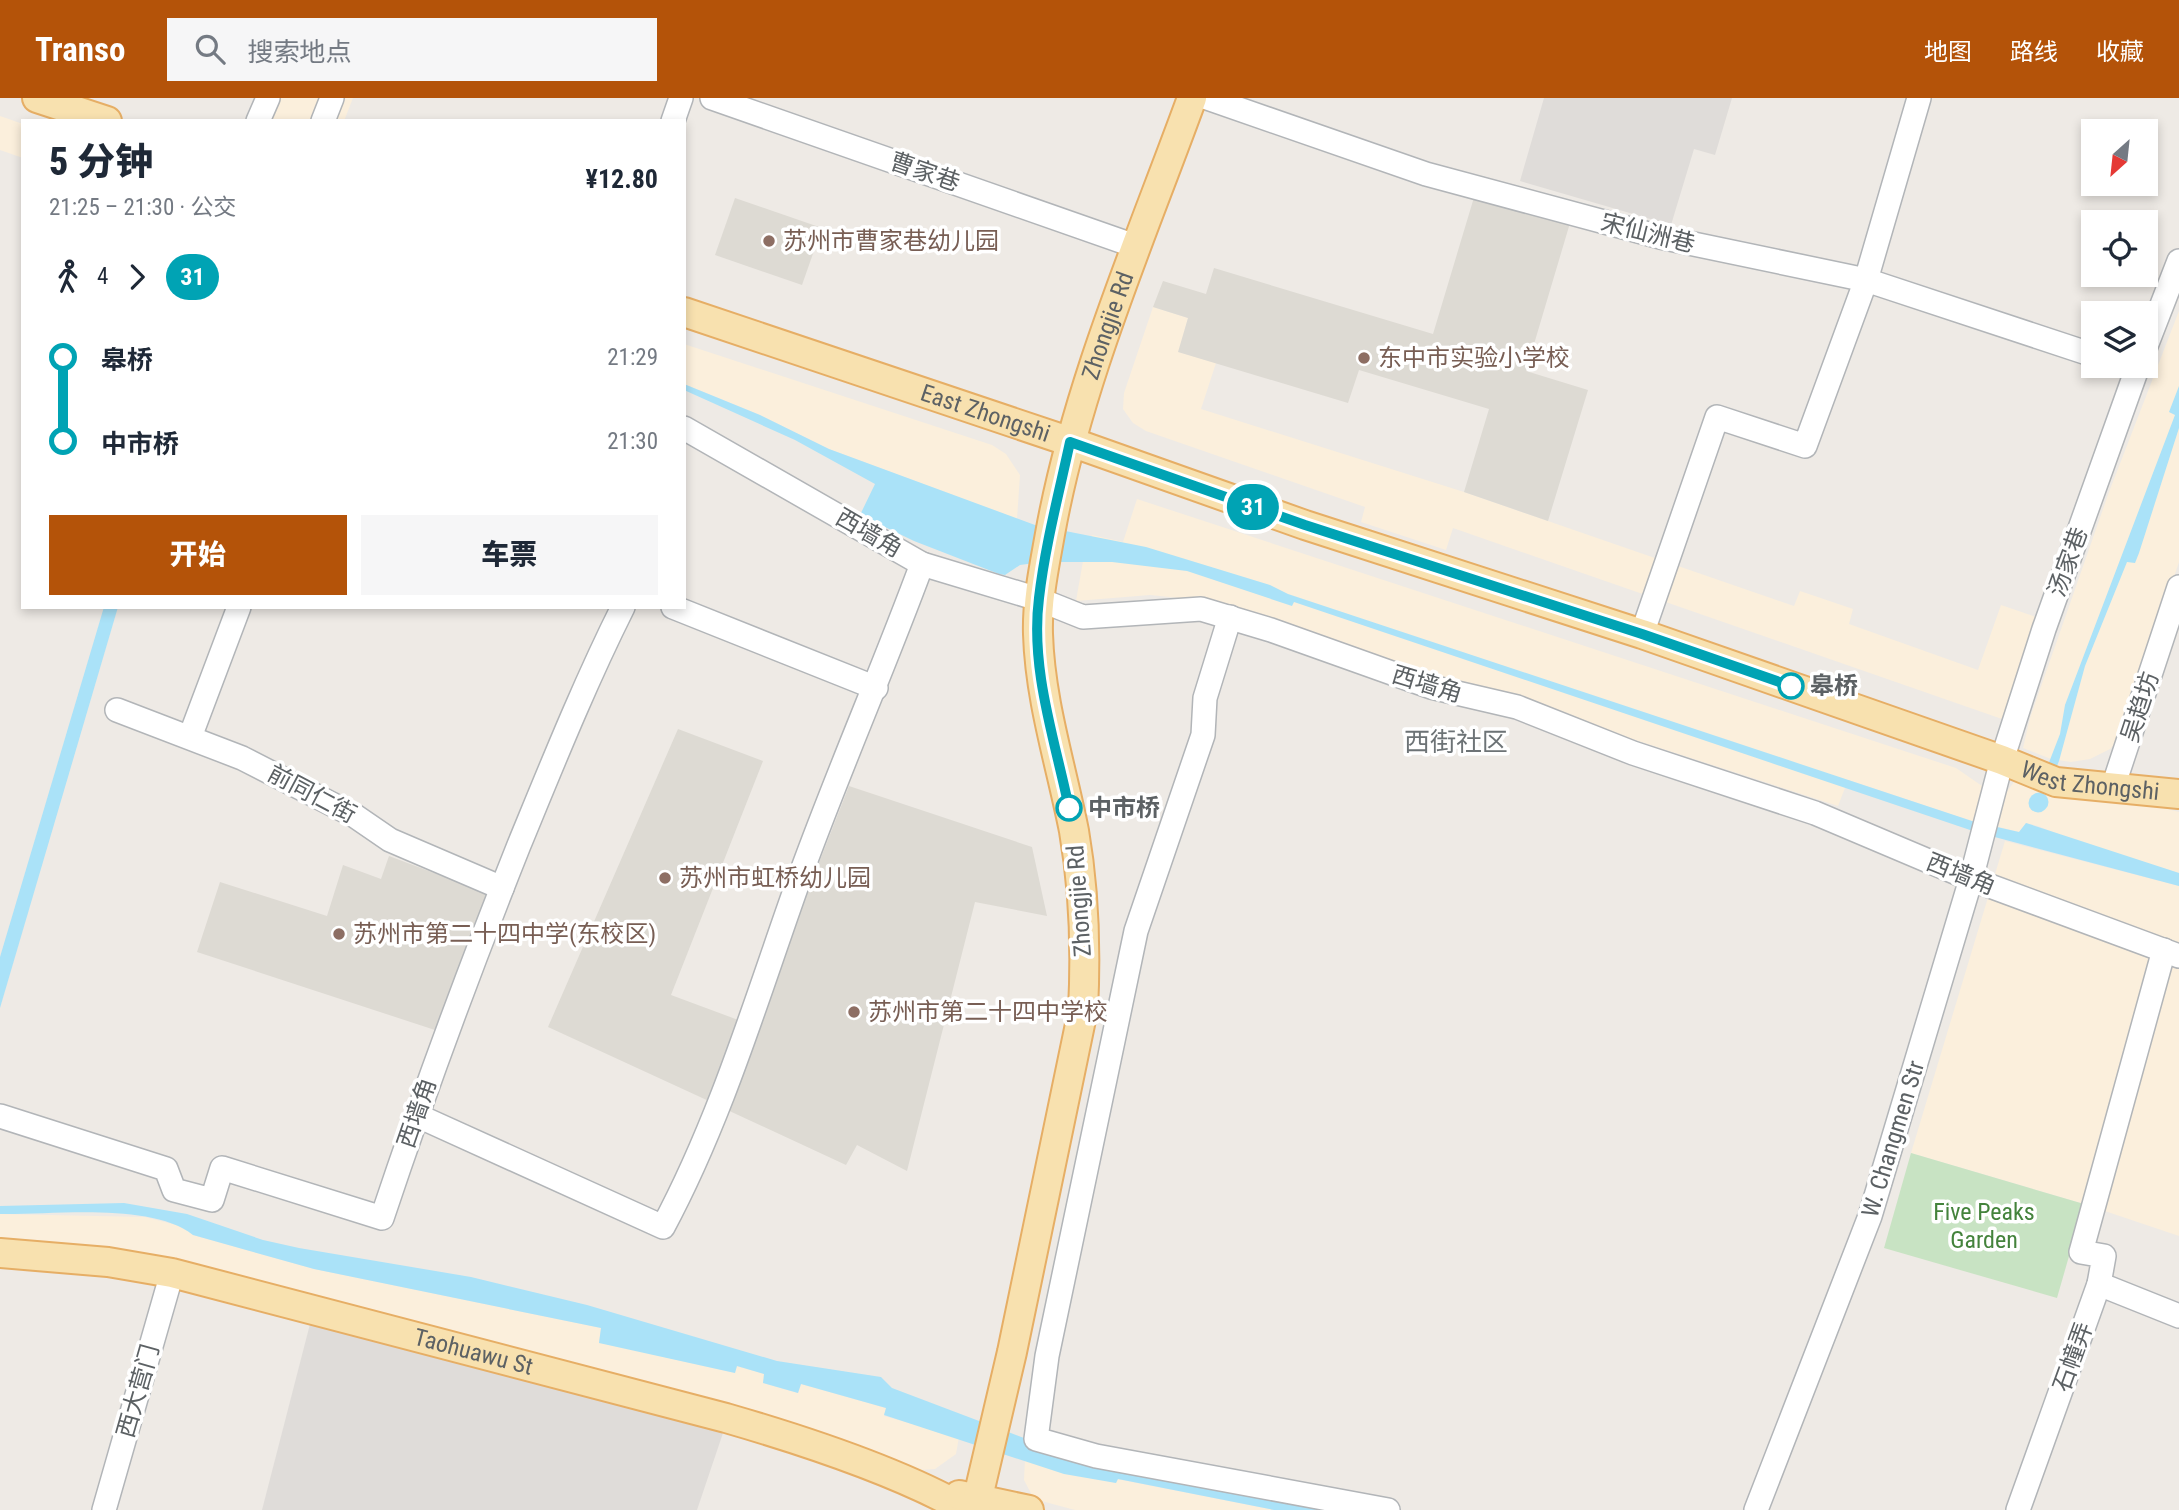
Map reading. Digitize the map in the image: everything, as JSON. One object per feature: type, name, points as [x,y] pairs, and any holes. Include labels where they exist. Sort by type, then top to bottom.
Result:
[{"type":"main road","points":[[37,98],[101,119]]},
{"type":"main road","name":"Zhongjie Rd","points":[[975,1497],[997,1417],[1070,1083],[1083,1010],[1085,972],[1074,834],[1048,723],[1038,635],[1040,590],[1070,442],[1192,98]]},
{"type":"main road","name":"East Zhongshi","points":[[686,313],[1070,442],[1305,525],[1642,634],[2002,760]]},
{"type":"main road","name":"West Zhongshi","points":[[2002,760],[2056,782],[2179,794]]},
{"type":"main road","name":"Taohuawu St","points":[[0,1253],[108,1262],[172,1273],[726,1418],[935,1492],[975,1497],[1029,1510]]},
{"type":"street","points":[[259,119],[268,98]]},
{"type":"street","points":[[324,119],[332,98]]},
{"type":"street","points":[[674,119],[681,98]]},
{"type":"street","name":"曹家巷","points":[[712,98],[1138,247]]},
{"type":"street","name":"宋仙洲巷","points":[[1207,98],[1426,174],[1661,237],[1866,280],[2081,351]]},
{"type":"street","points":[[1642,634],[1717,417],[1805,446],[1866,280],[1919,98]]},
{"type":"street","points":[[2158,315],[2179,261]]},
{"type":"street","name":"汤家巷","points":[[2002,760],[2129,378]]},
{"type":"street","name":"西墙角","points":[[686,429],[922,564],[1040,590],[1083,617],[1201,608],[1430,687],[1517,708],[1633,753],[1815,813],[1971,879],[2171,953]]},
{"type":"street","points":[[416,1115],[663,1227],[688,1180],[715,1114],[835,779],[876,688],[922,564]]},
{"type":"street","name":"吴趋坊","points":[[2113,787],[2179,587]]},
{"type":"street","points":[[190,737],[238,609]]},
{"type":"street","name":"西墙角","points":[[0,1116],[166,1169],[174,1190],[212,1200],[222,1168],[382,1218],[416,1115],[502,888],[584,686],[622,609]]},
{"type":"street","points":[[678,609],[876,688]]},
{"type":"street","points":[[1230,618],[1205,698],[1203,736],[1136,931],[1047,1356],[1036,1440],[1096,1456],[1388,1510]]},
{"type":"street","name":"前同仁街","points":[[117,710],[270,771],[355,816],[390,840],[502,888]]},
{"type":"street","name":"W. Changmen Str","points":[[1759,1509],[1870,1216],[1971,879],[2002,760]]},
{"type":"street","points":[[2171,953],[2081,1252],[2104,1256],[2099,1284],[2179,1316]]},
{"type":"street","name":"西大营门","points":[[104,1510],[172,1273]]},
{"type":"street","name":"石幢弄","points":[[2018,1510],[2099,1284]]},
{"type":"shaded area","points":[[271,98],[353,98],[345,119],[263,119]]},
{"type":"shaded area","points":[[1544,98],[1732,98],[1715,155],[1694,149],[1671,225],[1520,181]]},
{"type":"shaded area","points":[[0,116],[21,123],[21,157],[0,150]]},
{"type":"shaded area","name":"东中市实验小学校","points":[[1475,194],[1570,223],[1526,371],[1588,390],[1548,521],[1464,492],[1489,409],[1359,370],[1348,403],[1178,352],[1188,318],[1153,307],[1163,281],[1206,294],[1214,268],[1433,334]]},
{"type":"shaded area","name":"苏州市曹家巷幼儿园","points":[[735,198],[822,228],[802,285],[715,255]]},
{"type":"shaded area","points":[[1153,307],[1188,318],[1179,352],[1216,363],[1201,409],[1464,492],[1794,606],[1800,591],[1853,609],[1849,624],[1978,670],[2001,605],[2036,617],[2002,719],[1453,528],[1446,550],[1361,522],[1365,507],[1146,431],[1133,423],[1123,409],[1124,393]]},
{"type":"shaded area","points":[[2179,311],[2179,562],[2120,738],[2110,749],[2090,759],[2071,762],[2051,759],[2023,748],[2030,718],[2109,492],[2153,378],[2158,378],[2158,365]]},
{"type":"shaded area","points":[[686,345],[992,445],[1006,454],[1020,475],[1017,519],[829,449],[760,415],[686,385]]},
{"type":"shaded area","points":[[1137,499],[1956,768],[1982,786],[1985,797],[1975,822],[1848,780],[1838,806],[1209,601],[1150,595],[1076,601],[1083,561],[1092,535],[1123,542]]},
{"type":"shaded area","name":"苏州市虹桥幼儿园","points":[[678,729],[763,761],[671,995],[741,1021],[711,1102],[548,1027]]},
{"type":"shaded area","points":[[2014,782],[2136,801],[2179,812],[2179,873],[2086,845],[2038,826],[2026,823],[2019,832],[1995,826],[2005,794]]},
{"type":"shaded area","name":"苏州市第二十四中学校","points":[[849,786],[1032,847],[1047,916],[975,902],[907,1171],[857,1145],[846,1165],[723,1108]]},
{"type":"shaded area","points":[[2005,841],[2179,886],[2179,1236],[2084,1204],[1911,1153]]},
{"type":"shaded area","name":"苏州市第二十四中学(东校区)","points":[[389,856],[490,894],[438,1031],[197,952],[220,882],[327,916],[343,865],[381,879]]},
{"type":"shaded area","points":[[0,1214],[145,1217],[184,1227],[193,1235],[314,1269],[601,1328],[599,1342],[735,1373],[736,1366],[765,1374],[763,1383],[798,1393],[801,1384],[886,1408],[884,1416],[959,1437],[956,1454],[935,1469],[921,1470],[0,1245]]},
{"type":"shaded area","points":[[310,1324],[724,1430],[697,1510],[262,1510]]},
{"type":"shaded area","points":[[1025,1459],[1116,1483],[1117,1479],[1274,1510],[1075,1510],[1034,1499],[1024,1480]]},
{"type":"green space","name":"Five Peaks Garden","points":[[1911,1153],[2084,1204],[2057,1298],[1884,1248]]},
{"type":"water","points":[[686,385],[760,415],[829,449],[1035,525],[1146,547],[1270,585],[1288,594],[1975,822],[2019,832],[2026,823],[2179,873],[2179,886],[1976,832],[1294,602],[1292,606],[1187,571],[1112,562],[1042,562],[1020,565],[1005,575],[999,574],[914,541],[860,515],[875,484],[795,440],[686,391]]},
{"type":"water","points":[[2179,386],[2179,428],[2139,553],[2135,563],[2127,562],[2085,666],[2057,766],[2048,765],[2060,734],[2065,705],[2175,415],[2169,412]]},
{"type":"water","points":[[103,609],[117,609],[0,1008],[0,957]]},
{"type":"water","points":[[124,1203],[187,1214],[263,1240],[299,1248],[471,1277],[587,1305],[777,1361],[881,1377],[892,1388],[1045,1446],[1373,1510],[1274,1510],[1118,1479],[1116,1483],[1064,1474],[884,1415],[886,1408],[801,1384],[798,1393],[763,1383],[764,1374],[737,1366],[735,1373],[599,1343],[601,1328],[314,1269],[193,1235],[175,1225],[153,1218],[101,1212],[0,1214],[0,1206]]},
{"type":"bus line","name":"31","points":[[1069,808],[1048,723],[1038,635],[1038,599],[1070,442],[1305,525],[1642,634],[1791,686]]},
{"type":"place","name":"苏州市曹家巷幼儿园","points":[[769,241]]},
{"type":"place","name":"东中市实验小学校","points":[[1364,358]]},
{"type":"place","name":"皋桥","points":[[1791,686]]},
{"type":"place","name":"中市桥","points":[[1069,808]]},
{"type":"place","name":"苏州市虹桥幼儿园","points":[[665,878]]},
{"type":"place","name":"苏州市第二十四中学(东校区)","points":[[339,934]]},
{"type":"place","name":"苏州市第二十四中学校","points":[[854,1012]]},
{"type":"district","name":"西街社区","points":[[1456,742]]}]
